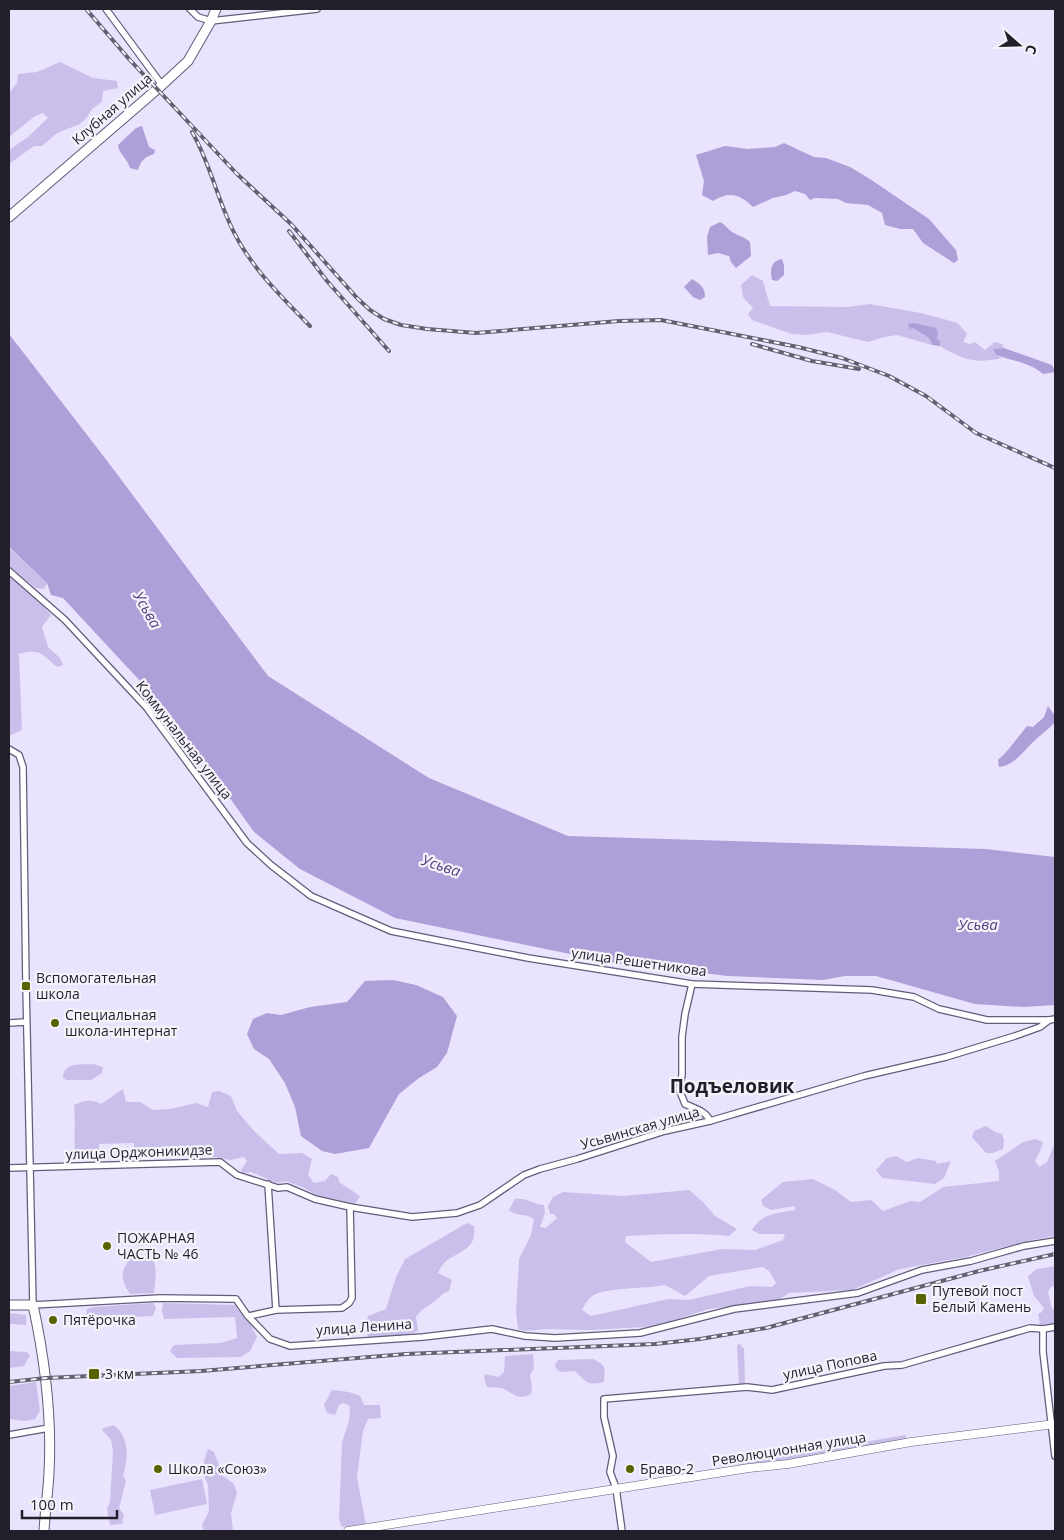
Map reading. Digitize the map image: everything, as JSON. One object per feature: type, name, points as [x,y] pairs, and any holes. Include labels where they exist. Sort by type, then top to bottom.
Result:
[{"type":"main road","name":"Клубная улица","points":[[9,217],[188,61],[216,9]]},
{"type":"main road","name":"улица Ленина","points":[[9,1305],[33,1305]]},
{"type":"main road","points":[[33,1305],[46,1378],[49,1428],[49,1473],[44,1531]]},
{"type":"street","points":[[106,9],[162,85]]},
{"type":"street","points":[[190,9],[198,17],[211,21],[317,9]]},
{"type":"street","name":"Коммунальная улица","points":[[9,570],[65,620],[147,708],[247,843],[270,865]]},
{"type":"street","points":[[9,749],[17,753],[21,758],[23,767],[26,1022],[33,1305]]},
{"type":"street","name":"улица Решетникова","points":[[270,865],[311,896],[391,931],[528,958],[692,984],[872,990],[914,997],[939,1009],[987,1020],[1052,1019]]},
{"type":"street","points":[[692,984],[682,1037],[682,1075],[679,1089],[685,1104],[703,1112],[710,1121]]},
{"type":"street","name":"Усьвинская улица","points":[[350,1207],[412,1217],[457,1213],[480,1205],[524,1175],[540,1169],[665,1131],[710,1121],[864,1076],[955,1054],[1040,1027],[1052,1019]]},
{"type":"street","points":[[9,1023],[26,1022]]},
{"type":"street","name":"улица Орджоникидзе","points":[[9,1168],[220,1162],[237,1175],[278,1188],[287,1187],[315,1199],[350,1207]]},
{"type":"street","points":[[268,1184],[276,1310]]},
{"type":"street","name":"улица Ленина","points":[[249,1316],[276,1310],[342,1308],[349,1303],[352,1298],[350,1207]]},
{"type":"street","name":"улица Ленина","points":[[33,1305],[160,1298],[236,1299],[270,1338],[290,1346],[423,1337],[492,1329],[524,1336],[555,1338],[640,1333],[734,1309],[858,1293],[922,1270],[972,1261],[1024,1246],[1055,1241]]},
{"type":"street","name":"улица Попова","points":[[616,1488],[610,1472],[613,1456],[604,1417],[604,1399],[747,1387],[772,1390],[884,1366],[902,1365],[1030,1328],[1043,1329],[1055,1326]]},
{"type":"street","points":[[1043,1329],[1043,1352],[1054,1424],[1055,1456]]},
{"type":"street","name":"Революционная улица","points":[[348,1531],[393,1528],[616,1488],[788,1464],[911,1442],[1054,1424]]},
{"type":"street","points":[[9,1435],[49,1428]]},
{"type":"street","points":[[616,1488],[622,1531]]},
{"type":"shaded area","points":[[60,62],[93,78],[117,81],[118,88],[103,91],[102,102],[92,109],[80,124],[57,133],[42,146],[34,146],[9,164],[9,150],[28,137],[48,118],[43,113],[35,116],[9,137],[9,93],[17,83],[18,74],[37,72]]},
{"type":"shaded area","points":[[752,275],[763,281],[770,306],[847,307],[870,304],[921,313],[958,323],[967,334],[963,342],[970,344],[975,342],[985,350],[995,342],[1002,344],[1004,348],[993,349],[996,355],[1002,358],[977,361],[963,358],[940,346],[940,341],[931,327],[923,325],[912,328],[929,338],[932,345],[897,335],[868,342],[827,332],[806,335],[792,334],[752,320],[748,314],[753,308],[743,297],[741,285]]},
{"type":"shaded area","points":[[9,548],[47,583],[44,589],[36,588],[9,566]]},
{"type":"shaded area","points":[[9,575],[51,615],[42,627],[48,647],[60,658],[63,665],[57,667],[40,653],[36,652],[19,654],[22,730],[9,736]]},
{"type":"shaded area","points":[[93,1064],[103,1067],[102,1073],[91,1080],[66,1080],[63,1077],[66,1069],[74,1065]]},
{"type":"shaded area","points":[[123,1089],[126,1102],[140,1102],[153,1110],[170,1109],[196,1103],[208,1107],[212,1092],[219,1091],[231,1096],[237,1111],[254,1131],[279,1154],[302,1153],[312,1159],[308,1175],[314,1183],[325,1181],[331,1174],[338,1177],[339,1182],[360,1196],[355,1204],[316,1195],[286,1181],[276,1183],[251,1172],[243,1173],[241,1170],[247,1161],[244,1157],[230,1160],[181,1151],[173,1147],[163,1147],[156,1156],[134,1157],[134,1143],[99,1144],[99,1158],[76,1161],[74,1105],[88,1101],[101,1104]]},
{"type":"shaded area","points":[[986,1126],[1002,1134],[1004,1140],[1003,1149],[993,1153],[986,1153],[972,1137],[974,1131]]},
{"type":"shaded area","points":[[1035,1139],[1043,1142],[1035,1161],[1039,1167],[1047,1162],[1055,1143],[1055,1236],[965,1257],[900,1269],[852,1290],[789,1293],[780,1299],[709,1309],[644,1327],[591,1330],[546,1329],[525,1331],[518,1329],[516,1312],[519,1259],[531,1235],[534,1219],[515,1214],[509,1210],[515,1199],[544,1205],[545,1213],[540,1227],[546,1228],[557,1218],[554,1214],[550,1214],[548,1206],[553,1197],[563,1192],[623,1196],[689,1190],[715,1216],[737,1229],[729,1236],[678,1234],[626,1236],[625,1242],[651,1262],[722,1249],[755,1250],[783,1240],[785,1234],[759,1234],[752,1230],[756,1224],[766,1217],[795,1210],[795,1206],[771,1210],[763,1206],[761,1200],[783,1182],[813,1179],[835,1190],[851,1202],[871,1200],[883,1211],[910,1201],[920,1202],[943,1187],[999,1181],[999,1172],[995,1161],[1023,1142]],"holes":[[[763,1267],[770,1272],[776,1283],[772,1287],[750,1286],[689,1300],[668,1299],[591,1316],[582,1310],[591,1297],[605,1291],[665,1285],[685,1296],[709,1276]]]},
{"type":"shaded area","points":[[896,1156],[907,1162],[918,1158],[936,1161],[937,1164],[951,1161],[944,1178],[935,1184],[882,1178],[876,1170],[887,1158]]},
{"type":"shaded area","points":[[467,1223],[474,1226],[473,1240],[470,1245],[445,1262],[441,1267],[438,1273],[452,1280],[449,1291],[416,1317],[418,1331],[404,1336],[369,1337],[364,1331],[368,1316],[386,1309],[396,1277],[405,1259]]},
{"type":"shaded area","points":[[150,1255],[155,1264],[154,1293],[130,1294],[123,1277],[129,1256]]},
{"type":"shaded area","points":[[1055,1266],[1055,1286],[1051,1287],[1048,1292],[1052,1309],[1055,1309],[1055,1324],[1040,1325],[1038,1314],[1044,1308],[1034,1296],[1028,1276],[1037,1269]]},
{"type":"shaded area","points":[[153,1303],[156,1308],[153,1316],[90,1319],[86,1315],[87,1309],[93,1307]]},
{"type":"shaded area","points":[[163,1303],[235,1305],[243,1317],[248,1320],[257,1337],[250,1351],[241,1357],[177,1358],[170,1351],[174,1345],[221,1343],[237,1338],[235,1317],[164,1319]]},
{"type":"shaded area","points":[[9,1313],[26,1315],[26,1325],[9,1324]]},
{"type":"shaded area","points":[[740,1344],[744,1349],[745,1383],[742,1385],[739,1385],[737,1345]]},
{"type":"shaded area","points":[[9,1351],[27,1352],[30,1355],[24,1366],[9,1368]]},
{"type":"shaded area","points":[[533,1354],[534,1368],[530,1375],[531,1394],[520,1397],[502,1388],[487,1387],[484,1378],[485,1374],[498,1377],[504,1372],[505,1356]]},
{"type":"shaded area","points":[[593,1359],[604,1368],[604,1382],[594,1384],[587,1382],[575,1371],[561,1372],[557,1370],[555,1365],[558,1360]]},
{"type":"shaded area","points":[[36,1382],[40,1411],[35,1419],[25,1421],[9,1419],[9,1386]]},
{"type":"shaded area","points":[[332,1390],[349,1392],[360,1396],[364,1405],[380,1405],[381,1418],[368,1419],[363,1431],[357,1477],[366,1525],[342,1527],[339,1520],[342,1442],[349,1421],[350,1406],[344,1403],[339,1405],[335,1415],[327,1413],[324,1405]]},
{"type":"shaded area","points":[[113,1425],[118,1429],[125,1441],[127,1454],[123,1475],[126,1481],[119,1508],[124,1515],[122,1524],[110,1525],[107,1509],[110,1502],[113,1452],[111,1440],[102,1430]]},
{"type":"shaded area","points":[[906,1435],[906,1441],[738,1468],[738,1462],[771,1455],[804,1452]]},
{"type":"shaded area","points":[[208,1449],[214,1452],[223,1476],[234,1484],[237,1493],[231,1513],[233,1531],[204,1531],[202,1525],[209,1511],[208,1485],[203,1473]]},
{"type":"shaded area","points":[[202,1479],[207,1504],[155,1515],[150,1490]]},
{"type":"water","points":[[142,126],[149,147],[155,150],[154,154],[142,161],[138,170],[130,168],[118,145],[136,128]]},
{"type":"water","points":[[784,143],[814,157],[826,158],[850,167],[870,179],[929,219],[956,250],[958,260],[954,263],[923,243],[913,229],[900,229],[885,225],[882,213],[868,205],[846,203],[838,199],[815,198],[810,200],[805,194],[795,191],[753,207],[734,195],[724,196],[713,201],[702,195],[704,181],[696,155],[725,146],[748,149],[775,147]]},
{"type":"water","points":[[720,222],[732,232],[750,242],[751,256],[736,268],[729,256],[718,253],[708,255],[707,237],[710,227]]},
{"type":"water","points":[[782,259],[784,275],[777,281],[772,280],[771,270],[773,264]]},
{"type":"water","points":[[692,279],[703,288],[705,297],[700,300],[693,297],[684,287]]},
{"type":"water","points":[[914,323],[936,328],[940,346],[932,345],[929,338],[912,328],[910,330],[908,324]]},
{"type":"water","name":"Усьва","points":[[9,334],[108,462],[268,676],[429,778],[568,836],[986,849],[1055,857],[1055,1005],[1024,1007],[975,1004],[876,976],[845,976],[823,980],[728,976],[609,962],[395,918],[300,869],[254,832],[167,710],[63,598],[51,595],[47,583],[9,547]]},
{"type":"water","points":[[1004,348],[1052,365],[1055,372],[1043,374],[1027,364],[996,355],[993,349]]},
{"type":"water","points":[[1048,706],[1055,716],[1055,722],[1017,759],[999,767],[998,760],[1027,726],[1033,727],[1044,717]]},
{"type":"water","points":[[393,980],[416,985],[443,997],[457,1016],[447,1053],[437,1067],[399,1094],[369,1148],[335,1154],[322,1151],[301,1136],[295,1107],[285,1083],[269,1059],[254,1049],[247,1034],[253,1019],[267,1013],[281,1015],[310,1007],[347,1002],[365,981]]},
{"type":"railway","points":[[86,9],[129,59],[237,174],[291,224],[357,298],[384,319],[401,325],[427,329],[476,333],[619,321],[661,320],[798,347],[842,358],[889,376],[926,396],[976,433],[1055,468]]},
{"type":"railway","points":[[192,132],[203,154],[237,239],[255,266],[310,326]]},
{"type":"railway","points":[[289,231],[327,281],[389,351]]},
{"type":"railway","points":[[752,344],[812,361],[859,369]]},
{"type":"railway","points":[[9,1382],[46,1378],[201,1371],[406,1354],[655,1344],[700,1339],[766,1328],[979,1271],[1055,1254]]},
{"type":"place","name":"Вспомогательная школа","points":[[26,986]]},
{"type":"place","name":"Специальная школа-интернат","points":[[55,1023]]},
{"type":"place","name":"ПОЖАРНАЯ ЧАСТЬ № 46","points":[[107,1246]]},
{"type":"place","name":"Путевой пост Белый Камень","points":[[921,1299]]},
{"type":"place","name":"Пятёрочка","points":[[53,1320]]},
{"type":"place","name":"3 км","points":[[94,1374]]},
{"type":"place","name":"Школа «Союз»","points":[[158,1469]]},
{"type":"place","name":"Браво-2","points":[[630,1469]]},
{"type":"district","name":"Подъеловик","points":[[732,1086]]}]
